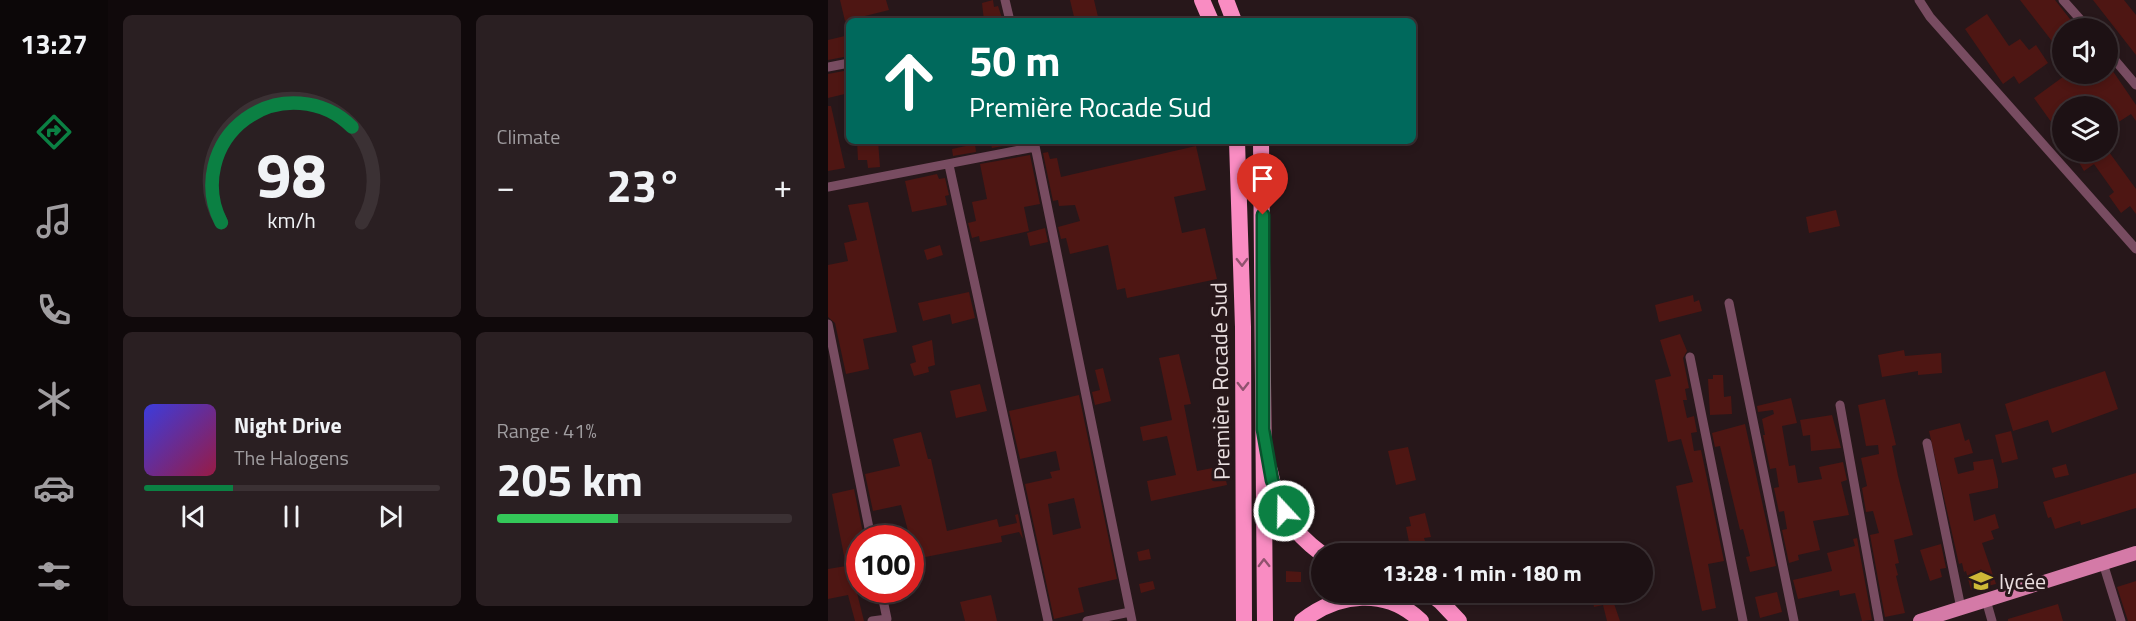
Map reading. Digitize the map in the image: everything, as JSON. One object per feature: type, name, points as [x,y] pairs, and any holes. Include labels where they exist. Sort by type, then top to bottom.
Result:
[{"type":"highway","points":[[1202,0],[1210,18]]},
{"type":"highway","points":[[1226,0],[1233,18]]},
{"type":"highway","name":"Première Rocade Sud","points":[[1237,144],[1242,303],[1244,621]]},
{"type":"highway","name":"Première Rocade Sud","points":[[1261,144],[1265,621]]},
{"type":"highway","points":[[1263,429],[1277,500],[1300,538],[1311,546]]},
{"type":"highway","points":[[1302,621],[1332,602],[1362,596],[1387,600],[1416,616],[1432,621]]},
{"type":"highway","points":[[1443,603],[1458,621]]},
{"type":"main road","points":[[1920,621],[2136,553]]},
{"type":"street","points":[[1005,0],[1009,18]]},
{"type":"street","points":[[1919,0],[1930,17],[2136,249]]},
{"type":"street","points":[[2063,0],[2079,18]]},
{"type":"street","points":[[828,67],[846,64]]},
{"type":"street","points":[[2118,64],[2136,85]]},
{"type":"street","points":[[828,187],[949,165],[1034,144],[1131,616],[1087,621]]},
{"type":"street","points":[[949,165],[1048,621]]},
{"type":"street","points":[[1729,303],[1794,621]]},
{"type":"street","points":[[828,324],[868,525]]},
{"type":"street","points":[[1690,357],[1743,621]]},
{"type":"street","points":[[1840,405],[1879,621]]},
{"type":"street","points":[[1927,444],[1961,608]]},
{"type":"street","points":[[2103,563],[2121,621]]},
{"type":"street","points":[[1986,600],[1992,621]]},
{"type":"street","points":[[872,621],[888,620],[884,603]]},
{"type":"building","points":[[840,0],[886,0],[889,10],[857,18],[846,18],[845,21]]},
{"type":"building","points":[[993,0],[994,7],[998,6],[1002,18],[984,18],[982,3]]},
{"type":"building","points":[[1070,0],[1094,0],[1098,18],[1074,18]]},
{"type":"building","points":[[2020,0],[2055,0],[2069,18],[2052,18],[2052,41]]},
{"type":"building","points":[[2093,0],[2124,0],[2136,15],[2136,55],[2118,32],[2118,18],[2107,18]]},
{"type":"building","points":[[1987,14],[2009,46],[2020,39],[2029,50],[2036,45],[2048,63],[2019,84],[2014,76],[2003,84],[1965,29]]},
{"type":"building","points":[[846,36],[846,57],[828,60],[828,40]]},
{"type":"building","points":[[846,71],[846,94],[828,98],[828,74]]},
{"type":"building","points":[[2118,79],[2136,105],[2136,121],[2131,114],[2118,122],[2118,96],[2052,96],[2052,123],[2034,98],[2053,84],[2118,84]]},
{"type":"building","points":[[828,106],[831,106],[845,168],[828,171]]},
{"type":"building","points":[[857,144],[878,144],[880,167],[868,168],[867,160],[858,160]]},
{"type":"building","points":[[975,144],[976,152],[953,156],[952,149]]},
{"type":"building","points":[[991,144],[1014,144],[992,148]]},
{"type":"building","points":[[1196,146],[1206,190],[1174,197],[1182,233],[1205,228],[1217,279],[1127,298],[1125,288],[1117,290],[1108,245],[1070,254],[1066,238],[1061,239],[1058,227],[1080,221],[1075,205],[1059,206],[1058,200],[1053,201],[1043,153],[1048,152],[1050,159],[1057,158],[1061,177]]},
{"type":"building","points":[[1030,155],[1040,204],[1024,207],[1029,231],[980,242],[979,236],[972,238],[968,223],[976,221],[972,202],[987,199],[980,164]]},
{"type":"building","points":[[2079,162],[2116,162],[2136,189],[2136,214],[2130,206],[2121,213],[2109,196],[2114,192],[2094,164],[2084,171]]},
{"type":"building","points":[[937,174],[939,179],[945,178],[949,195],[945,196],[947,205],[912,212],[905,181]]},
{"type":"building","points":[[868,202],[897,332],[863,339],[869,369],[846,374],[835,323],[828,317],[828,265],[848,261],[844,243],[857,240],[848,205]]},
{"type":"building","points":[[1836,210],[1840,226],[1809,233],[1806,217]]},
{"type":"building","points":[[1045,228],[1048,242],[1030,246],[1027,233]]},
{"type":"building","points":[[940,245],[943,255],[927,260],[924,250]]},
{"type":"building","points":[[969,292],[975,318],[952,324],[950,314],[923,321],[918,303]]},
{"type":"building","points":[[1693,295],[1694,302],[1699,300],[1702,311],[1659,322],[1655,305]]},
{"type":"building","points":[[1680,334],[1687,351],[1683,358],[1689,388],[1685,389],[1687,400],[1683,400],[1687,418],[1694,416],[1697,432],[1691,433],[1694,451],[1701,450],[1724,561],[1708,564],[1716,608],[1702,611],[1676,486],[1693,482],[1681,439],[1668,442],[1655,380],[1671,376],[1660,340]]},
{"type":"building","points":[[932,340],[935,365],[928,367],[929,372],[914,376],[910,364],[916,362],[912,346]]},
{"type":"building","points":[[1904,350],[1905,356],[1941,353],[1942,373],[1918,375],[1918,371],[1882,377],[1878,355]]},
{"type":"building","points":[[1179,354],[1191,404],[1184,405],[1197,471],[1223,466],[1227,485],[1151,501],[1147,481],[1176,475],[1167,436],[1143,441],[1140,427],[1172,420],[1159,358]]},
{"type":"building","points":[[1103,368],[1111,401],[1095,405],[1092,392],[1100,390],[1095,370]]},
{"type":"building","points":[[2105,371],[2118,409],[2052,433],[2048,420],[2013,431],[2005,404]]},
{"type":"building","points":[[1713,375],[1723,375],[1724,397],[1731,396],[1732,414],[1710,415],[1708,379],[1713,379]]},
{"type":"building","points":[[980,384],[987,411],[956,418],[950,391]]},
{"type":"building","points":[[1079,395],[1117,579],[1078,588],[1084,612],[1054,619],[1025,484],[1052,478],[1050,472],[1060,470],[1056,451],[1020,459],[1009,411]],"holes":[[[1074,498],[1081,528],[1053,535],[1048,504]]]},
{"type":"building","points":[[1791,398],[1797,423],[1782,426],[1789,466],[1795,465],[1798,483],[1822,479],[1819,467],[1843,462],[1847,480],[1841,482],[1849,515],[1813,521],[1820,550],[1798,555],[1799,560],[1789,563],[1782,530],[1787,529],[1784,511],[1779,512],[1774,488],[1779,487],[1776,468],[1770,469],[1763,435],[1765,435],[1762,419],[1774,414],[1773,410],[1758,412],[1757,406]]},
{"type":"building","points":[[1885,399],[1896,445],[1892,446],[1898,476],[1913,535],[1894,540],[1899,563],[1895,564],[1898,575],[1896,576],[1905,613],[1885,617],[1870,535],[1879,533],[1873,511],[1866,512],[1862,488],[1867,486],[1861,458],[1879,454],[1878,445],[1866,446],[1858,405]]},
{"type":"building","points":[[1832,415],[1841,448],[1811,451],[1810,435],[1803,436],[1800,420]]},
{"type":"building","points":[[1960,423],[1965,441],[1969,439],[1973,453],[1954,458],[1958,474],[1974,470],[1973,462],[1993,459],[1998,481],[1998,488],[1969,494],[1974,521],[1995,514],[1999,528],[1991,531],[1994,539],[1982,543],[1996,584],[1971,590],[1966,571],[1964,572],[1962,563],[1959,564],[1929,431]]},
{"type":"building","points":[[1745,424],[1776,566],[1750,572],[1746,557],[1750,556],[1743,529],[1740,530],[1720,446],[1715,447],[1712,433]]},
{"type":"building","points":[[2011,431],[2018,459],[2002,463],[1995,435]]},
{"type":"building","points":[[921,432],[928,459],[931,459],[947,531],[997,519],[999,527],[1017,523],[1015,515],[1018,514],[1023,539],[1019,532],[1001,536],[1002,542],[924,557],[924,525],[906,525],[901,505],[873,511],[865,474],[900,466],[893,439]]},
{"type":"building","points":[[1408,447],[1416,480],[1396,485],[1388,451]]},
{"type":"building","points":[[2066,464],[2069,475],[2055,478],[2052,468]]},
{"type":"building","points":[[2136,473],[2136,508],[2081,525],[2080,521],[2055,529],[2051,517],[2048,518],[2043,502]]},
{"type":"building","points":[[854,489],[861,525],[846,525],[846,566],[832,494]]},
{"type":"building","points":[[1425,513],[1431,537],[1424,538],[1426,543],[1409,543],[1406,527],[1411,526],[1409,517]]},
{"type":"building","points":[[1857,538],[1872,620],[1862,621],[1855,593],[1840,596],[1839,590],[1798,599],[1793,580],[1832,571],[1827,553],[1855,546],[1853,539]]},
{"type":"building","points":[[1941,544],[1946,568],[1940,569],[1942,577],[1930,581],[1920,550]]},
{"type":"building","points":[[1149,549],[1151,559],[1139,561],[1137,552]]},
{"type":"building","points":[[846,566],[846,595],[828,599],[828,569]]},
{"type":"building","points":[[1286,571],[1301,572],[1301,582],[1286,582]]},
{"type":"building","points":[[1153,581],[1155,589],[1141,593],[1139,584]]},
{"type":"building","points":[[2136,581],[2136,621],[2128,621],[2117,587]]},
{"type":"building","points":[[1777,592],[1782,612],[1760,618],[1755,597]]},
{"type":"building","points":[[991,595],[997,621],[965,621],[960,602]]},
{"type":"building","points":[[850,603],[860,603],[864,621],[855,621]]},
{"type":"building","points":[[1593,603],[1614,603],[1620,621],[1607,621],[1603,605],[1594,607]]},
{"type":"building","points":[[2058,604],[2063,621],[2008,621],[2008,619]]},
{"type":"place","name":"lycée","points":[[1981,581]]},
{"type":"route","points":[[1263,215],[1263,429],[1277,500],[1284,511]]}]
